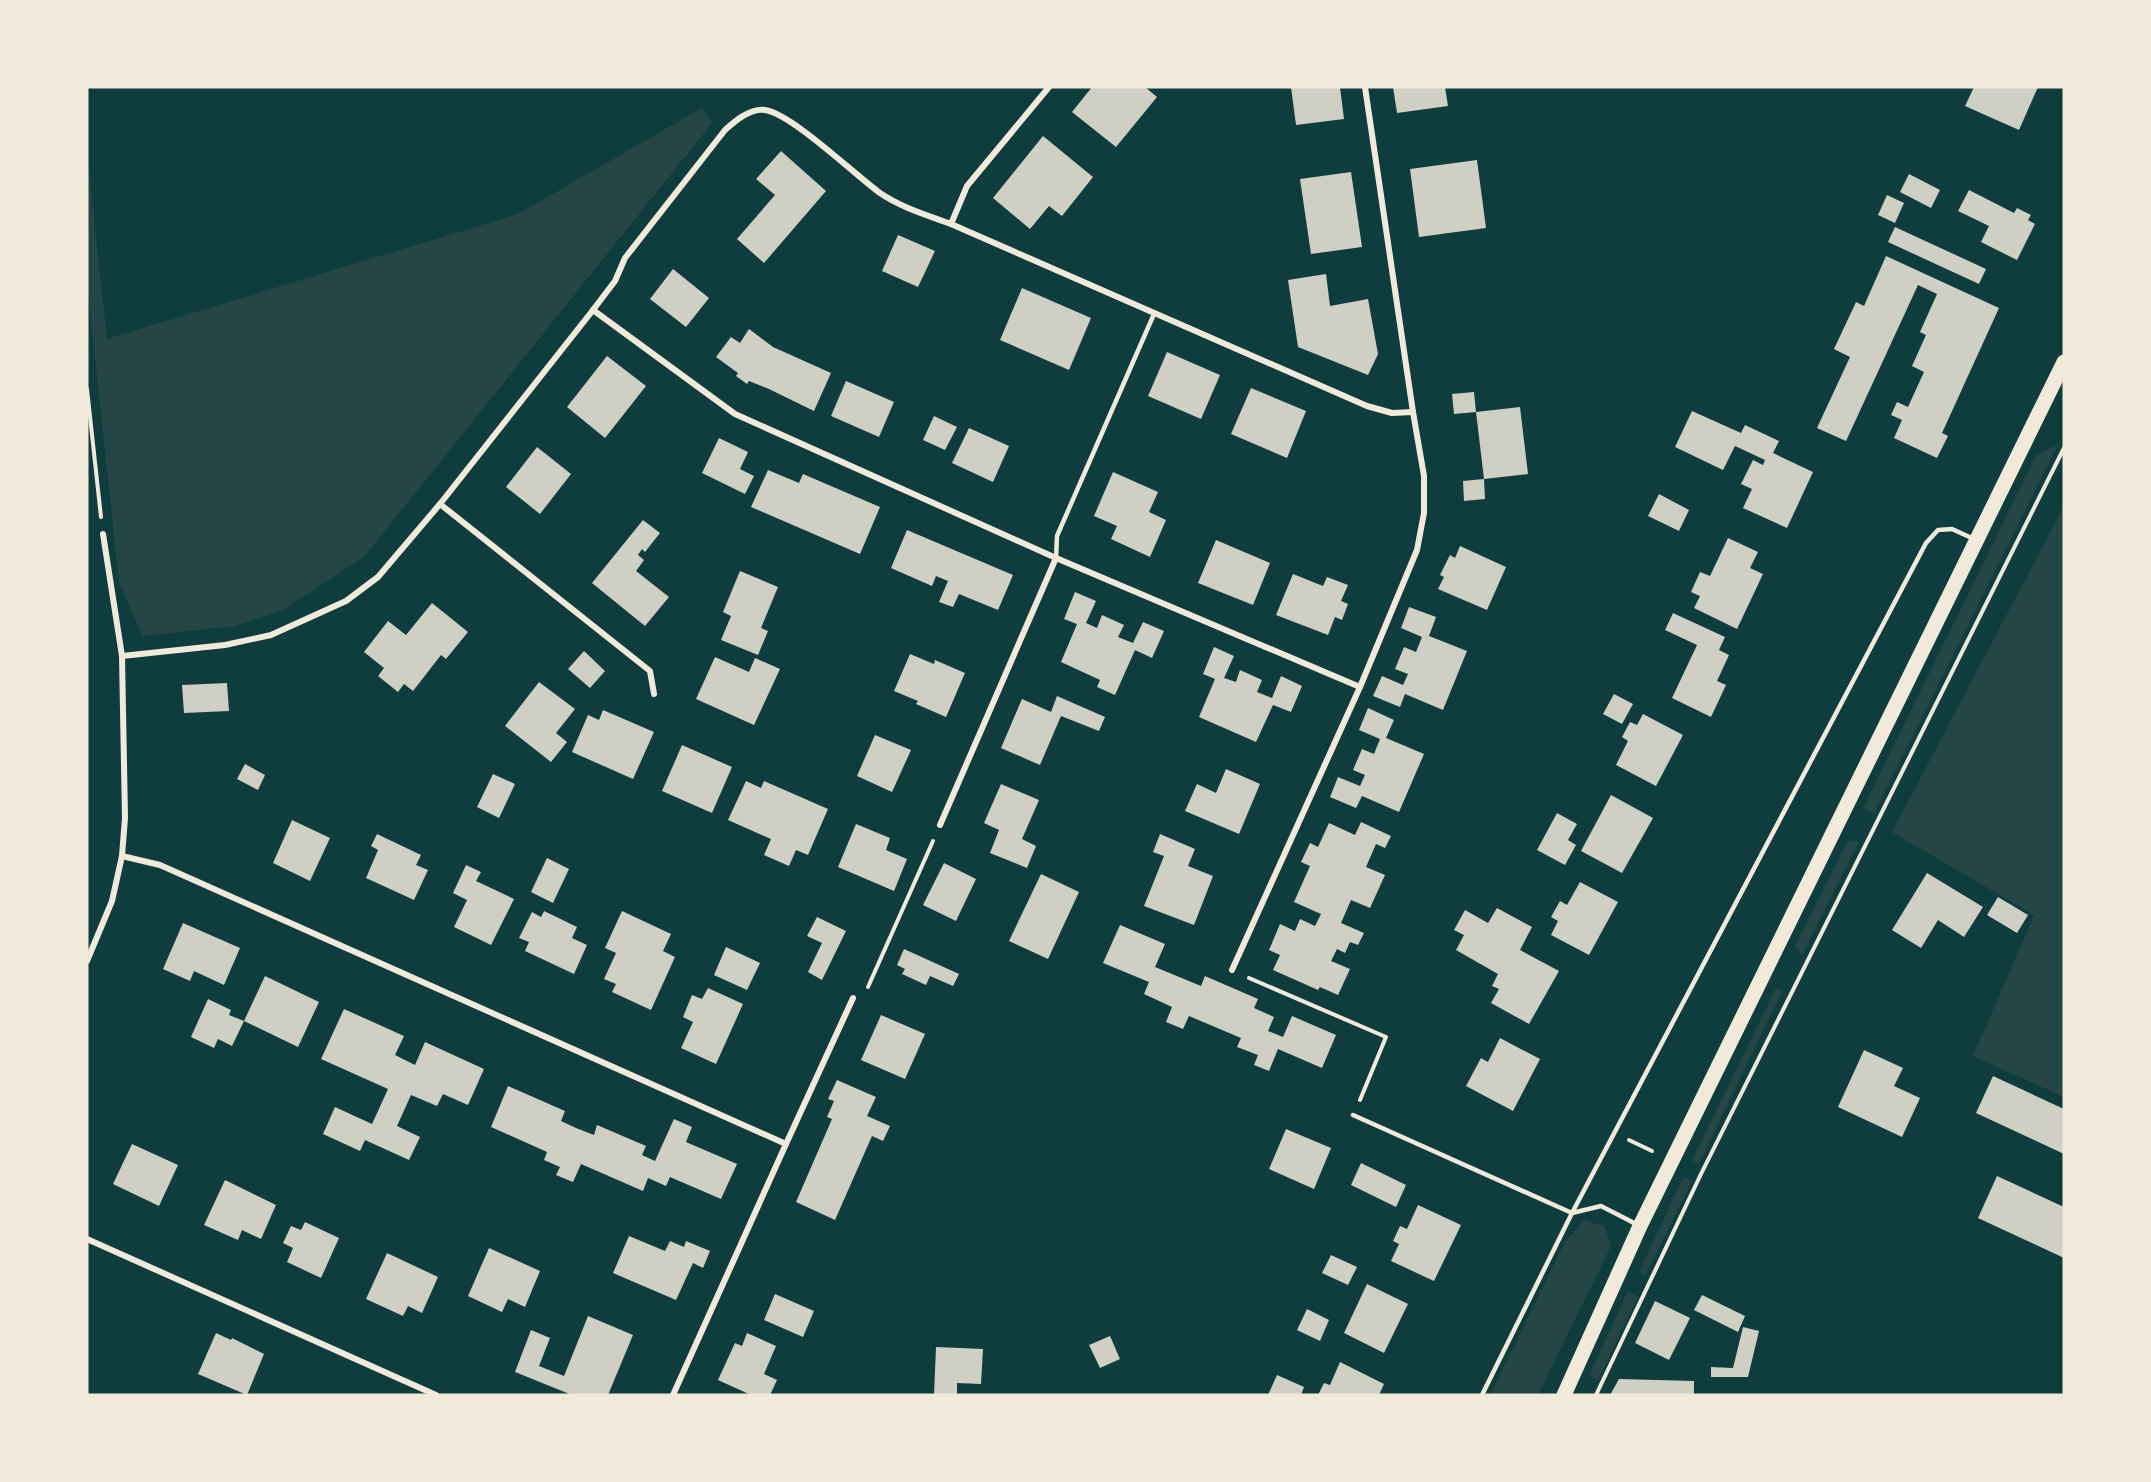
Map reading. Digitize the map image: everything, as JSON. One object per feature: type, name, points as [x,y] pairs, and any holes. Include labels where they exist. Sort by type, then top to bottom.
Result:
[{"type":"main road","points":[[1564,1395],[1640,1226],[2064,362]]},
{"type":"street","points":[[951,224],[967,186],[1049,87]]},
{"type":"street","points":[[1232,970],[1360,687],[1417,550],[1424,513],[1424,476],[1365,87]]},
{"type":"street","points":[[122,656],[225,645],[271,636],[346,601],[378,577],[440,504],[593,310],[615,281],[625,258],[725,130],[742,116],[764,110],[789,121],[881,193],[903,206],[951,224],[1367,406],[1392,413],[1413,412]]},
{"type":"street","points":[[593,310],[735,414],[1056,558],[1360,687]]},
{"type":"street","points":[[440,504],[650,671],[654,694]]},
{"type":"street","points":[[87,962],[112,901],[122,856],[125,818],[122,656],[103,534]]},
{"type":"street","points":[[940,825],[1056,558]]},
{"type":"street","points":[[122,856],[160,865],[786,1144]]},
{"type":"street","points":[[673,1395],[853,998]]},
{"type":"street","points":[[87,1239],[436,1395]]},
{"type":"lane","points":[[1056,558],[1057,536],[1154,314]]},
{"type":"lane","points":[[1482,1395],[1572,1213],[1926,543],[1938,530],[1952,529],[1976,540]]},
{"type":"lane","points":[[1353,1115],[1572,1213],[1601,1206],[1640,1226]]},
{"type":"path","points":[[87,389],[103,534]]},
{"type":"path","points":[[1596,1395],[1701,1174],[2064,448]]},
{"type":"path","points":[[853,998],[867,989],[940,825]]},
{"type":"path","points":[[1232,970],[1386,1037],[1353,1115]]},
{"type":"shaded area","points":[[702,108],[712,123],[364,557],[281,611],[235,626],[142,636],[119,582],[87,284],[87,153],[107,339],[518,214]]},
{"type":"shaded area","points":[[2058,445],[1874,814],[1863,808],[2037,454]]},
{"type":"shaded area","points":[[2064,506],[2064,1097],[1973,1056],[2034,915],[1892,832]]},
{"type":"shaded area","points":[[1848,840],[1859,842],[1802,955],[1795,946]]},
{"type":"shaded area","points":[[1776,988],[1782,992],[1699,1164],[1692,1160]]},
{"type":"shaded area","points":[[1683,1177],[1692,1181],[1646,1275],[1639,1272]]},
{"type":"shaded area","points":[[1584,1220],[1604,1226],[1611,1246],[1538,1395],[1490,1395],[1564,1244]]},
{"type":"shaded area","points":[[1628,1291],[1638,1297],[1598,1380],[1589,1376]]},
{"type":"building","points":[[1092,87],[1145,87],[1157,97],[1116,147],[1072,112]]},
{"type":"building","points":[[1291,87],[1340,87],[1344,119],[1296,125]]},
{"type":"building","points":[[1393,87],[1445,87],[1448,106],[1397,113]]},
{"type":"building","points":[[1974,87],[2038,87],[2019,130],[1965,106]]},
{"type":"building","points":[[1043,136],[1093,177],[1062,216],[1049,206],[1030,229],[993,198]]},
{"type":"building","points":[[781,151],[826,191],[764,263],[737,239],[775,195],[756,179]]},
{"type":"building","points":[[1477,160],[1486,228],[1419,237],[1410,169]]},
{"type":"building","points":[[1351,172],[1362,247],[1311,254],[1300,179]]},
{"type":"building","points":[[1909,174],[1940,190],[1931,208],[1900,192]]},
{"type":"building","points":[[1969,190],[2014,213],[2017,208],[2031,215],[2028,220],[2035,224],[2017,260],[1981,242],[1989,226],[1958,211]]},
{"type":"building","points":[[1887,195],[1904,203],[1895,223],[1878,215]]},
{"type":"building","points":[[1895,227],[1986,269],[1979,284],[1888,242]]},
{"type":"building","points":[[898,235],[935,251],[918,287],[882,271]]},
{"type":"building","points":[[1886,256],[1999,308],[1942,433],[1948,436],[1937,458],[1894,438],[1902,420],[1891,415],[1897,402],[1908,407],[1924,372],[1912,366],[1926,335],[1920,332],[1937,294],[1918,285],[1846,441],[1817,428],[1850,357],[1834,349],[1856,302],[1864,306]]},
{"type":"building","points":[[673,269],[709,298],[686,327],[650,299]]},
{"type":"building","points":[[1326,274],[1330,306],[1368,299],[1378,354],[1368,375],[1298,347],[1288,280]]},
{"type":"building","points":[[1022,288],[1091,318],[1069,370],[1000,340]]},
{"type":"building","points":[[749,329],[773,347],[831,373],[814,411],[769,389],[749,381],[747,384],[736,376],[738,373],[716,357],[731,337],[740,343]]},
{"type":"building","points":[[1167,352],[1220,375],[1201,419],[1148,396]]},
{"type":"building","points":[[607,356],[646,386],[605,438],[567,407]]},
{"type":"building","points":[[846,381],[894,402],[879,437],[831,416]]},
{"type":"building","points":[[1251,388],[1306,411],[1287,458],[1231,434]]},
{"type":"building","points":[[1474,392],[1476,412],[1454,414],[1452,394]]},
{"type":"building","points":[[1520,407],[1528,474],[1484,479],[1476,412]]},
{"type":"building","points":[[1692,411],[1741,433],[1745,425],[1779,441],[1773,453],[1813,472],[1787,528],[1743,508],[1752,489],[1741,484],[1753,460],[1763,465],[1765,460],[1735,446],[1723,470],[1675,447]]},
{"type":"building","points":[[934,416],[957,427],[945,450],[923,440]]},
{"type":"building","points":[[969,428],[1009,446],[993,482],[952,463]]},
{"type":"building","points":[[719,438],[748,452],[740,469],[754,476],[745,494],[702,473]]},
{"type":"building","points":[[537,447],[571,474],[540,514],[506,487]]},
{"type":"building","points":[[768,470],[799,483],[803,474],[880,507],[860,554],[751,507]]},
{"type":"building","points":[[1113,472],[1158,492],[1149,512],[1166,520],[1150,557],[1111,539],[1117,526],[1094,516]]},
{"type":"building","points":[[1484,479],[1485,499],[1464,501],[1463,481]]},
{"type":"building","points":[[1659,494],[1689,510],[1679,531],[1648,516]]},
{"type":"building","points":[[643,520],[660,533],[645,552],[642,549],[638,555],[644,560],[636,571],[669,597],[645,626],[592,583]]},
{"type":"building","points":[[907,530],[1013,575],[998,610],[959,594],[953,607],[939,602],[948,581],[936,576],[932,586],[891,568]]},
{"type":"building","points":[[1728,538],[1758,552],[1750,568],[1763,574],[1737,629],[1694,608],[1700,596],[1691,592],[1700,572],[1710,576]]},
{"type":"building","points":[[1216,540],[1270,563],[1253,605],[1198,583]]},
{"type":"building","points":[[1460,546],[1506,567],[1487,610],[1438,589],[1444,577],[1440,575],[1450,555],[1455,558]]},
{"type":"building","points":[[740,571],[778,587],[761,628],[768,631],[758,655],[721,640],[731,616],[723,612]]},
{"type":"building","points":[[1293,574],[1323,586],[1327,577],[1348,585],[1341,601],[1348,604],[1342,620],[1335,617],[1328,635],[1276,615]]},
{"type":"building","points":[[1075,592],[1096,601],[1086,623],[1097,628],[1102,615],[1124,625],[1118,637],[1133,643],[1143,622],[1164,631],[1152,658],[1135,650],[1115,695],[1097,687],[1100,680],[1061,662],[1077,624],[1064,619]]},
{"type":"building","points":[[432,603],[468,632],[446,659],[441,655],[413,691],[404,684],[398,692],[378,676],[384,668],[364,652],[388,621],[406,635]]},
{"type":"building","points":[[1409,607],[1436,617],[1429,636],[1467,651],[1443,710],[1405,694],[1400,707],[1373,696],[1382,676],[1403,685],[1408,674],[1395,669],[1404,647],[1416,652],[1422,637],[1401,628]]},
{"type":"building","points":[[1673,613],[1725,637],[1719,650],[1729,655],[1717,681],[1726,685],[1711,717],[1672,698],[1697,645],[1665,630]]},
{"type":"building","points":[[1214,647],[1234,656],[1224,678],[1236,682],[1240,670],[1262,680],[1257,692],[1272,698],[1281,676],[1302,686],[1291,712],[1273,705],[1256,742],[1199,717],[1215,679],[1203,674]]},
{"type":"building","points":[[584,651],[605,671],[590,688],[568,669]]},
{"type":"building","points":[[910,654],[934,664],[935,660],[965,673],[946,717],[894,691]]},
{"type":"building","points":[[715,657],[749,672],[755,658],[780,669],[754,725],[696,699]]},
{"type":"building","points":[[539,682],[575,709],[556,733],[567,742],[551,762],[505,726]]},
{"type":"building","points":[[227,683],[229,711],[184,713],[182,685]]},
{"type":"building","points":[[1614,694],[1633,704],[1622,724],[1603,714]]},
{"type":"building","points":[[1057,696],[1105,717],[1099,731],[1061,716],[1040,765],[1001,748],[1022,699],[1051,712]]},
{"type":"building","points":[[1368,708],[1394,720],[1386,738],[1424,754],[1399,812],[1362,796],[1356,808],[1330,797],[1338,777],[1360,786],[1365,775],[1353,770],[1362,749],[1374,754],[1380,739],[1359,730]]},
{"type":"building","points":[[603,710],[654,732],[633,779],[572,752],[588,715],[599,720]]},
{"type":"building","points":[[1643,714],[1683,735],[1656,786],[1616,765],[1628,741],[1622,737],[1630,722],[1637,725]]},
{"type":"building","points":[[875,735],[911,750],[892,792],[857,776]]},
{"type":"building","points":[[682,745],[732,767],[712,813],[662,791]]},
{"type":"building","points":[[245,764],[265,775],[258,790],[237,779]]},
{"type":"building","points":[[1226,769],[1260,784],[1239,834],[1185,811],[1197,784],[1216,793]]},
{"type":"building","points":[[493,774],[515,784],[499,818],[477,807]]},
{"type":"building","points":[[746,781],[761,788],[764,781],[828,809],[808,855],[796,850],[789,866],[764,855],[771,839],[728,820]]},
{"type":"building","points":[[1001,784],[1039,800],[1022,839],[1036,846],[1027,868],[990,853],[999,830],[984,823]]},
{"type":"building","points":[[1611,795],[1653,818],[1622,873],[1581,851]]},
{"type":"building","points":[[1557,813],[1577,824],[1568,840],[1576,845],[1565,865],[1537,850]]},
{"type":"building","points":[[292,820],[330,838],[310,881],[273,863]]},
{"type":"building","points":[[1361,822],[1391,836],[1385,848],[1376,844],[1366,867],[1385,875],[1370,908],[1351,900],[1341,923],[1364,933],[1358,945],[1350,942],[1345,953],[1337,949],[1331,961],[1350,969],[1338,995],[1320,987],[1318,990],[1273,970],[1280,955],[1269,950],[1280,924],[1295,931],[1300,919],[1315,926],[1321,914],[1294,902],[1310,866],[1301,862],[1310,843],[1318,847],[1329,823],[1355,835]]},
{"type":"building","points":[[856,824],[890,838],[886,850],[907,859],[894,891],[838,867]]},
{"type":"building","points":[[377,834],[421,855],[416,865],[428,870],[414,900],[366,878],[378,850],[371,846]]},
{"type":"building","points":[[1160,834],[1195,849],[1188,866],[1213,876],[1194,925],[1144,906],[1164,856],[1153,852]]},
{"type":"building","points":[[547,858],[569,869],[553,903],[531,892]]},
{"type":"building","points":[[944,863],[976,879],[956,921],[923,905]]},
{"type":"building","points":[[466,865],[481,872],[476,881],[514,899],[491,945],[454,927],[467,900],[453,893]]},
{"type":"building","points":[[1927,873],[1983,907],[1964,937],[1938,920],[1921,948],[1892,930]]},
{"type":"building","points":[[1041,874],[1079,892],[1048,959],[1009,941]]},
{"type":"building","points":[[1580,882],[1618,902],[1589,955],[1551,935],[1558,921],[1551,917],[1560,901],[1567,905]]},
{"type":"building","points":[[1998,897],[2028,915],[2017,933],[1987,915]]},
{"type":"building","points":[[1497,908],[1532,927],[1520,950],[1559,971],[1529,1024],[1491,1003],[1499,989],[1492,986],[1498,974],[1456,950],[1464,935],[1454,930],[1465,910],[1488,923]]},
{"type":"building","points":[[544,911],[577,927],[572,938],[587,945],[574,974],[525,951],[529,942],[519,938],[532,912],[541,917]]},
{"type":"building","points":[[622,911],[671,934],[663,951],[675,957],[651,1010],[612,992],[616,984],[604,979],[616,953],[605,948]]},
{"type":"building","points":[[817,917],[846,931],[822,980],[808,972],[822,943],[807,936]]},
{"type":"building","points":[[183,923],[240,948],[224,985],[194,971],[190,981],[163,969]]},
{"type":"building","points":[[1120,925],[1165,944],[1155,967],[1201,986],[1205,976],[1258,999],[1254,1008],[1274,1017],[1268,1031],[1283,1037],[1292,1016],[1336,1035],[1322,1068],[1278,1049],[1269,1071],[1254,1065],[1258,1055],[1237,1047],[1241,1038],[1189,1016],[1183,1029],[1166,1022],[1172,1007],[1144,994],[1149,982],[1103,963]]},
{"type":"building","points":[[726,947],[760,963],[747,990],[714,975]]},
{"type":"building","points":[[904,949],[959,974],[953,986],[930,976],[926,985],[902,974],[905,969],[897,965]]},
{"type":"building","points":[[265,976],[319,1002],[298,1047],[244,1021]]},
{"type":"building","points":[[708,988],[743,1004],[716,1064],[681,1048],[693,1022],[683,1017],[692,995],[702,999]]},
{"type":"building","points":[[208,999],[231,1010],[229,1015],[244,1021],[232,1046],[218,1039],[214,1048],[191,1037]]},
{"type":"building","points":[[344,1009],[404,1036],[395,1055],[415,1065],[425,1042],[484,1069],[468,1105],[443,1094],[437,1106],[411,1095],[397,1126],[420,1137],[409,1160],[365,1140],[360,1151],[323,1134],[335,1107],[372,1124],[388,1089],[321,1059]]},
{"type":"building","points":[[881,1015],[925,1034],[905,1079],[861,1060]]},
{"type":"building","points":[[1500,1038],[1540,1059],[1513,1111],[1466,1086],[1481,1058],[1488,1062]]},
{"type":"building","points":[[1864,1050],[1903,1068],[1894,1086],[1920,1098],[1902,1137],[1838,1107]]},
{"type":"building","points":[[1993,1076],[2064,1109],[2064,1154],[1976,1113]]},
{"type":"building","points":[[837,1080],[876,1097],[867,1116],[890,1126],[883,1141],[872,1136],[835,1220],[796,1202],[832,1119],[827,1117],[834,1101],[828,1099]]},
{"type":"building","points":[[508,1086],[565,1111],[561,1121],[576,1128],[594,1135],[597,1125],[646,1146],[642,1155],[655,1161],[674,1119],[692,1127],[686,1142],[737,1164],[721,1199],[670,1177],[666,1186],[648,1178],[643,1191],[581,1164],[573,1182],[556,1175],[560,1167],[544,1160],[547,1152],[491,1127]]},
{"type":"building","points":[[1286,1129],[1331,1148],[1314,1189],[1269,1169]]},
{"type":"building","points":[[132,1144],[178,1165],[159,1206],[113,1184]]},
{"type":"building","points":[[1361,1163],[1406,1185],[1396,1207],[1351,1185]]},
{"type":"building","points":[[1997,1176],[2064,1207],[2064,1258],[1978,1218]]},
{"type":"building","points":[[225,1180],[276,1205],[261,1239],[242,1230],[238,1240],[204,1225]]},
{"type":"building","points":[[1418,1205],[1461,1225],[1434,1281],[1391,1261],[1399,1244],[1393,1241],[1400,1226],[1407,1229]]},
{"type":"building","points":[[305,1222],[339,1238],[321,1278],[287,1262],[293,1248],[283,1243],[291,1226],[301,1230]]},
{"type":"building","points":[[629,1236],[665,1251],[670,1241],[684,1247],[686,1241],[710,1251],[703,1268],[693,1263],[676,1300],[613,1273]]},
{"type":"building","points":[[489,1248],[540,1271],[525,1307],[508,1299],[502,1312],[468,1296]]},
{"type":"building","points":[[387,1253],[438,1277],[422,1313],[408,1306],[403,1316],[366,1299]]},
{"type":"building","points":[[1331,1255],[1357,1267],[1348,1285],[1322,1273]]},
{"type":"building","points":[[1367,1284],[1408,1304],[1384,1353],[1344,1333]]},
{"type":"building","points":[[775,1294],[814,1311],[803,1337],[764,1320]]},
{"type":"building","points":[[1702,1295],[1745,1316],[1738,1332],[1694,1310]]},
{"type":"building","points":[[1655,1301],[1690,1318],[1669,1360],[1635,1343]]},
{"type":"building","points":[[1307,1309],[1329,1320],[1320,1341],[1297,1330]]},
{"type":"building","points":[[588,1316],[633,1335],[608,1395],[572,1395],[515,1372],[531,1330],[550,1338],[539,1366],[564,1376]]},
{"type":"building","points":[[1743,1327],[1759,1331],[1748,1377],[1711,1377],[1711,1367],[1733,1368]]},
{"type":"building","points":[[216,1333],[231,1340],[232,1338],[264,1354],[247,1395],[198,1374]]},
{"type":"building","points":[[747,1333],[776,1346],[764,1374],[777,1380],[770,1395],[751,1395],[718,1380],[735,1343],[742,1346]]},
{"type":"building","points":[[1110,1336],[1120,1359],[1100,1368],[1089,1345]]},
{"type":"building","points":[[936,1347],[983,1349],[981,1384],[957,1383],[957,1395],[934,1395]]},
{"type":"building","points":[[1340,1362],[1384,1384],[1379,1395],[1318,1395],[1324,1383],[1330,1385]]},
{"type":"building","points":[[1277,1375],[1304,1387],[1301,1395],[1268,1395]]},
{"type":"building","points":[[1619,1379],[1694,1381],[1694,1395],[1610,1395]]}]
